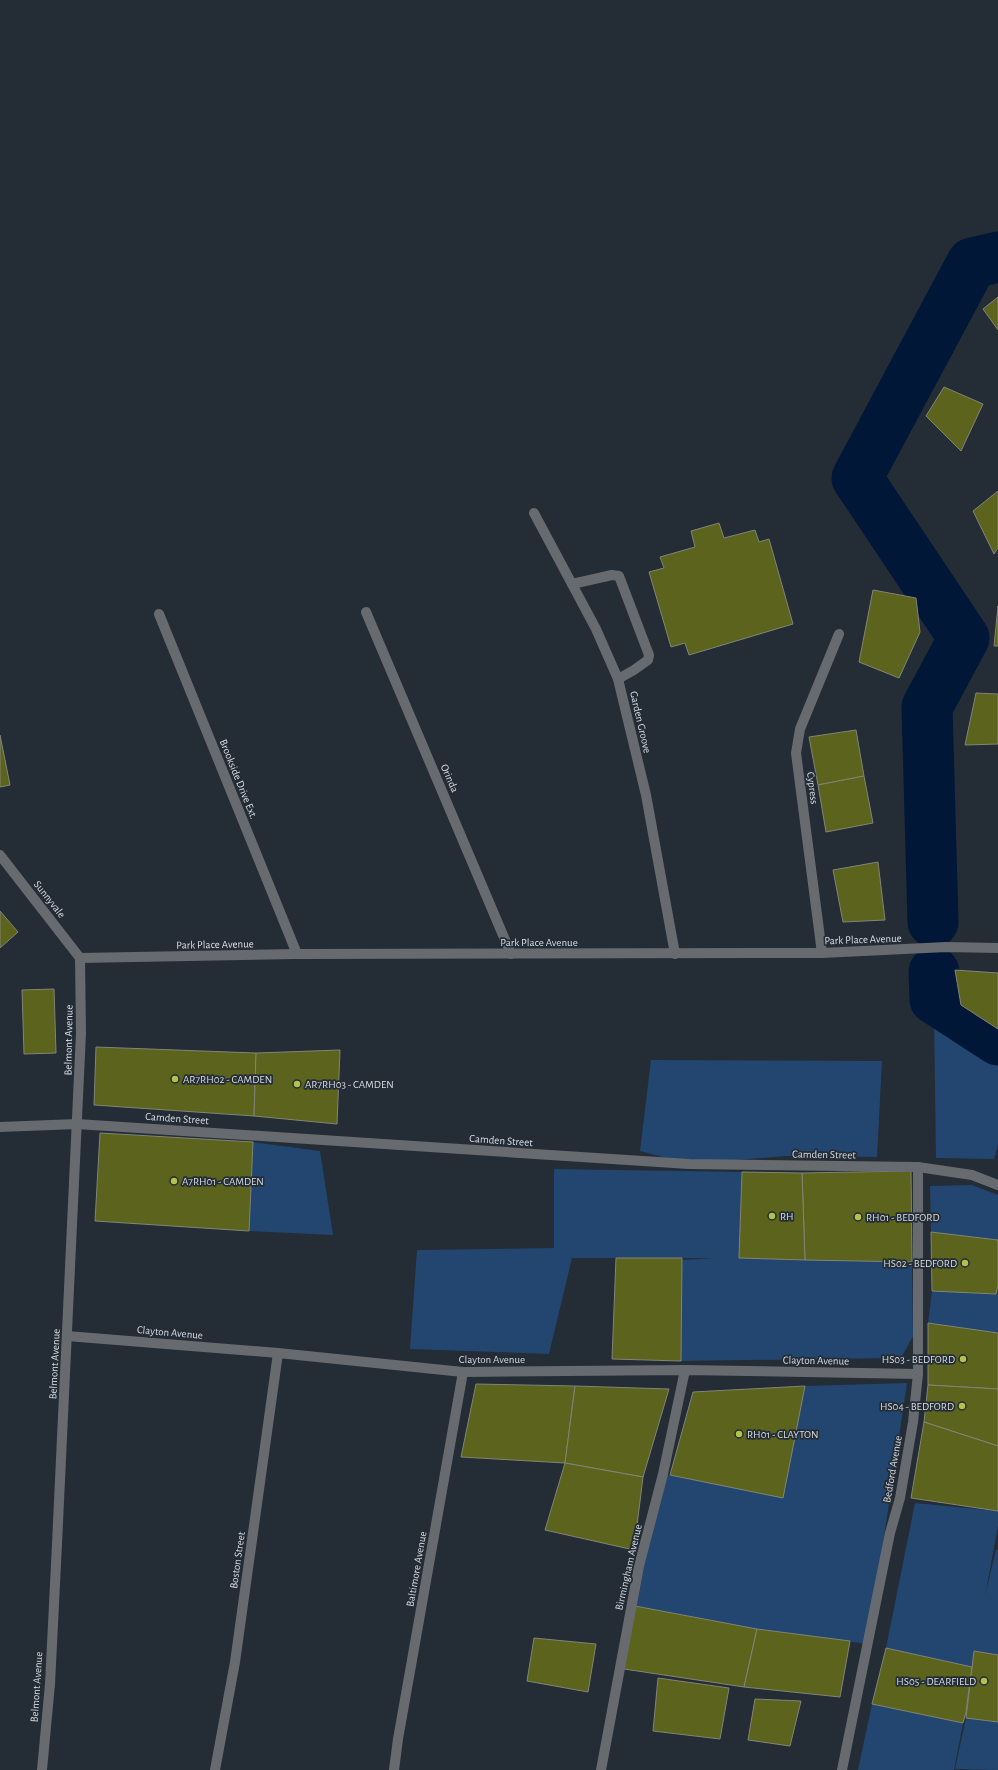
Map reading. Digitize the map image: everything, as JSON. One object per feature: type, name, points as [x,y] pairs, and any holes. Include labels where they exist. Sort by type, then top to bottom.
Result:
[{"type":"street","name":"Garden Groove","points":[[534,513],[596,629],[618,679],[646,795],[675,954]]},
{"type":"street","points":[[572,584],[612,575],[620,576],[649,655],[648,660],[618,679]]},
{"type":"street","name":"Orinda","points":[[366,612],[511,954]]},
{"type":"street","name":"Brookside Drive Ext.","points":[[159,614],[297,954]]},
{"type":"street","name":"Cypress","points":[[822,953],[796,753],[800,729],[839,634]]},
{"type":"street","name":"Sunnyvale","points":[[0,854],[80,958]]},
{"type":"street","name":"Park Place Avenue","points":[[80,958],[297,954],[822,953],[946,947],[998,948]]},
{"type":"street","name":"Belmont Avenue","points":[[42,1770],[50,1684],[77,1124],[81,1032],[80,958]]},
{"type":"street","name":"Camden Street","points":[[0,1127],[77,1124],[689,1164],[918,1167],[972,1175],[998,1185]]},
{"type":"street","name":"Bedford Avenue","points":[[842,1770],[890,1533],[900,1498],[913,1422],[918,1374],[918,1167]]},
{"type":"street","name":"Clayton Avenue","points":[[67,1336],[278,1353],[463,1372],[685,1370],[918,1374]]},
{"type":"street","name":"Boston Street","points":[[215,1770],[235,1662],[278,1353]]},
{"type":"street","name":"Birmingham Avenue","points":[[601,1770],[639,1566],[663,1474],[685,1370]]},
{"type":"street","name":"Baltimore Avenue","points":[[394,1770],[398,1739],[463,1372]]},
{"type":"shaded area","points":[[934,1016],[998,1051],[998,1144],[994,1159],[936,1158]]},
{"type":"shaded area","points":[[651,1060],[882,1061],[877,1157],[785,1156],[689,1164],[640,1151]]},
{"type":"shaded area","points":[[253,1142],[320,1151],[333,1235],[249,1231]]},
{"type":"shaded area","points":[[554,1169],[742,1172],[739,1258],[912,1262],[913,1336],[901,1358],[681,1361],[682,1260],[714,1258],[572,1258],[549,1354],[410,1349],[417,1250],[554,1248]]},
{"type":"shaded area","points":[[972,1185],[998,1195],[998,1240],[931,1232],[930,1186]]},
{"type":"shaded area","points":[[998,1285],[998,1333],[928,1323],[932,1291],[996,1294]]},
{"type":"shaded area","points":[[907,1383],[868,1644],[757,1629],[631,1605],[663,1474],[782,1497],[805,1386]]},
{"type":"shaded area","points":[[915,1503],[998,1511],[998,1526],[985,1596],[996,1550],[998,1550],[998,1655],[975,1651],[972,1667],[886,1648]]},
{"type":"shaded area","points":[[872,1704],[963,1723],[954,1770],[858,1770]]},
{"type":"shaded area","points":[[966,1718],[998,1722],[998,1770],[955,1769]]},
{"type":"building","points":[[998,297],[998,330],[983,309]]},
{"type":"building","points":[[944,387],[983,404],[961,451],[926,416]]},
{"type":"building","points":[[998,491],[998,548],[994,554],[973,511]]},
{"type":"building","points":[[719,523],[724,538],[755,530],[759,542],[769,539],[793,624],[689,655],[685,643],[671,647],[649,572],[664,568],[660,557],[695,547],[691,531]]},
{"type":"building","points":[[873,590],[916,598],[920,632],[899,678],[859,662]]},
{"type":"building","points":[[998,606],[998,646],[994,646]]},
{"type":"building","points":[[976,693],[998,694],[998,744],[965,745]]},
{"type":"building","points":[[856,730],[864,776],[818,785],[809,737]]},
{"type":"building","points":[[0,735],[10,785],[0,787]]},
{"type":"building","points":[[864,776],[873,823],[826,832],[818,785]]},
{"type":"building","points":[[878,862],[885,920],[843,922],[833,870]]},
{"type":"building","points":[[0,911],[18,932],[0,948]]},
{"type":"building","points":[[955,970],[998,973],[998,1029],[961,1005]]},
{"type":"building","points":[[54,989],[56,1053],[24,1054],[22,990]]},
{"type":"building","name":"AR7RH02 - CAMDEN","points":[[96,1047],[256,1053],[254,1116],[94,1105]]},
{"type":"building","name":"AR7RH03 - CAMDEN","points":[[340,1050],[337,1124],[254,1116],[256,1053]]},
{"type":"building","name":"A7RH01 - CAMDEN","points":[[100,1133],[253,1142],[249,1231],[95,1221]]},
{"type":"building","name":"RH01 - BEDFORD","points":[[911,1171],[912,1262],[805,1260],[802,1173]]},
{"type":"building","name":"RH","points":[[742,1172],[802,1173],[805,1260],[739,1258]]},
{"type":"building","name":"HS02 - BEDFORD","points":[[931,1232],[998,1240],[998,1285],[996,1294],[932,1291]]},
{"type":"building","points":[[616,1258],[682,1258],[681,1361],[612,1359]]},
{"type":"building","name":"HS03 - BEDFORD","points":[[928,1323],[998,1333],[998,1389],[928,1385]]},
{"type":"building","points":[[476,1384],[575,1386],[565,1463],[461,1457]]},
{"type":"building","name":"HS04 - BEDFORD","points":[[928,1385],[998,1389],[998,1446],[924,1422]]},
{"type":"building","points":[[575,1386],[669,1389],[643,1477],[565,1463]]},
{"type":"building","name":"RH01 - CLAYTON","points":[[805,1386],[783,1498],[670,1475],[693,1392]]},
{"type":"building","points":[[924,1422],[998,1446],[998,1511],[911,1498]]},
{"type":"building","points":[[565,1463],[643,1477],[634,1550],[545,1530]]},
{"type":"building","points":[[635,1606],[757,1629],[744,1687],[624,1669]]},
{"type":"building","points":[[757,1629],[850,1641],[840,1697],[744,1687]]},
{"type":"building","points":[[534,1638],[596,1644],[588,1692],[527,1681]]},
{"type":"building","points":[[886,1648],[972,1667],[966,1712],[963,1723],[872,1704]]},
{"type":"building","name":"HS05 - DEARFIELD","points":[[974,1651],[998,1655],[998,1722],[966,1718]]},
{"type":"building","points":[[658,1678],[729,1688],[720,1739],[653,1731]]},
{"type":"building","points":[[755,1699],[801,1701],[790,1746],[748,1740]]},
{"type":"waterway","points":[[933,922],[927,707],[964,638],[857,478],[972,263],[998,257]]},
{"type":"waterway","points":[[934,972],[935,999],[998,1040]]},
{"type":"place","name":"AR7RH02 - CAMDEN","points":[[175,1079]]},
{"type":"place","name":"AR7RH03 - CAMDEN","points":[[297,1084]]},
{"type":"place","name":"A7RH01 - CAMDEN","points":[[174,1181]]},
{"type":"place","name":"RH","points":[[772,1216]]},
{"type":"place","name":"RH01 - BEDFORD","points":[[858,1217]]},
{"type":"place","name":"HS02 - BEDFORD","points":[[965,1263]]},
{"type":"place","name":"HS03 - BEDFORD","points":[[963,1359]]},
{"type":"place","name":"HS04 - BEDFORD","points":[[962,1406]]},
{"type":"place","name":"RH01 - CLAYTON","points":[[739,1434]]},
{"type":"place","name":"HS05 - DEARFIELD","points":[[984,1681]]}]
